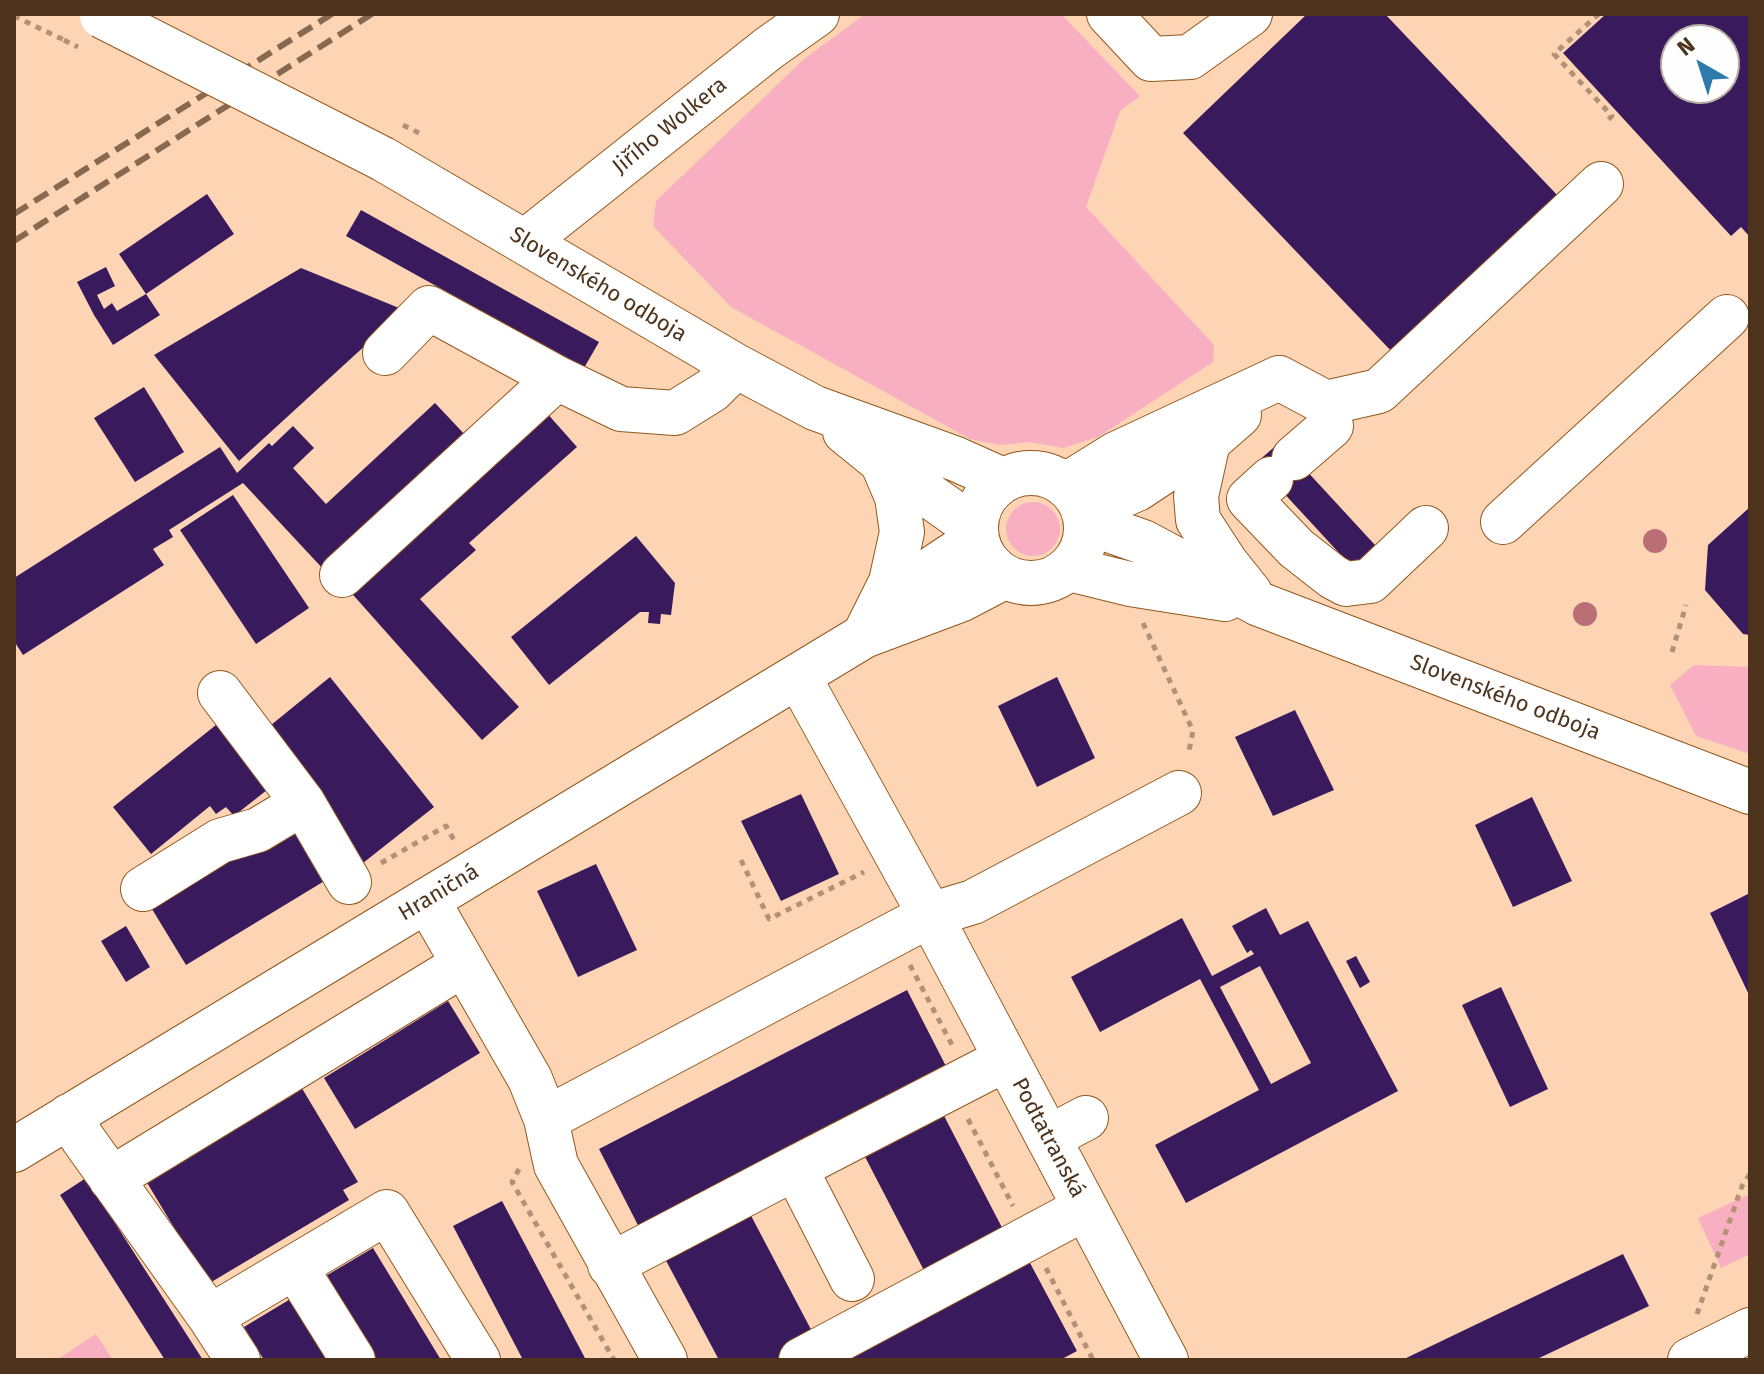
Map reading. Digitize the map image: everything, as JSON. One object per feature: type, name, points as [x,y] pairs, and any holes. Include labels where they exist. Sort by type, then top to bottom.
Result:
[{"type":"street","name":"Jiřího Wolkera","points":[[526,241],[769,48],[817,14]]},
{"type":"street","points":[[1109,14],[1151,59],[1190,57],[1250,14]]},
{"type":"street","name":"Slovenského odboja","points":[[101,15],[383,159],[736,366],[815,408],[956,459],[1003,480]]},
{"type":"street","points":[[1279,378],[1326,403],[1379,391],[1601,184]]},
{"type":"street","points":[[385,353],[429,308],[621,409],[675,413],[712,390],[736,366]]},
{"type":"street","points":[[1503,522],[1727,317]]},
{"type":"street","points":[[342,575],[557,378]]},
{"type":"street","points":[[1079,506],[1137,489],[1208,442],[1279,378]]},
{"type":"street","points":[[1079,506],[1116,454],[1279,378]]},
{"type":"street","points":[[1326,403],[1331,426],[1249,499],[1296,548],[1346,584],[1370,581],[1426,528]]},
{"type":"street","name":"Slovenského odboja","points":[[815,408],[976,534]]},
{"type":"street","points":[[1208,442],[1196,496],[1198,520],[1226,563],[1259,604]]},
{"type":"street","points":[[864,636],[891,582],[902,532],[897,497],[882,462]]},
{"type":"street","points":[[1035,473],[1052,477],[1079,506],[1086,539],[1080,556],[1069,569],[1054,579],[1037,584],[1020,583],[1004,577],[991,567],[982,554],[976,534],[977,513],[991,489],[1003,480],[1018,474],[1035,473]]},
{"type":"street","name":"Slovenského odboja","points":[[1079,506],[1259,604],[1750,792]]},
{"type":"street","name":"Hraničná","points":[[864,636],[936,566],[976,534]]},
{"type":"street","name":"Slovenského odboja","points":[[1069,569],[1130,584],[1259,604]]},
{"type":"street","name":"Hraničná","points":[[14,1150],[864,636],[960,600],[1004,577]]},
{"type":"street","name":"Podtatranská","points":[[798,676],[988,1068],[1067,1128],[1085,1208],[1166,1360]]},
{"type":"street","points":[[220,693],[303,803],[349,882]]},
{"type":"street","points":[[546,1119],[916,923],[973,902],[1179,793]]},
{"type":"street","points":[[143,889],[220,841],[258,830],[303,803]]},
{"type":"street","points":[[427,900],[530,1079],[546,1119],[556,1165],[665,1360]]},
{"type":"street","points":[[111,1179],[464,964]]},
{"type":"street","points":[[610,1265],[988,1068]]},
{"type":"street","points":[[69,1116],[238,1360]]},
{"type":"street","points":[[795,1168],[852,1279]]},
{"type":"street","points":[[801,1360],[1085,1208]]},
{"type":"street","points":[[210,1317],[387,1212],[478,1360]]},
{"type":"street","points":[[295,1267],[353,1360]]},
{"type":"street","points":[[1690,1360],[1750,1330]]},
{"type":"path","points":[[1599,14],[1554,54],[1612,116],[1606,122]]},
{"type":"path","points":[[14,16],[64,40]]},
{"type":"path","points":[[1672,652],[1686,605]]},
{"type":"path","points":[[1141,619],[1193,731],[1189,751]]},
{"type":"path","points":[[349,882],[446,826],[460,851]]},
{"type":"path","points":[[741,860],[769,919],[865,872]]},
{"type":"path","points":[[916,923],[901,949],[988,1068],[978,1093],[960,1102],[1093,1360]]},
{"type":"path","points":[[1696,1317],[1742,1186],[1750,1174]]},
{"type":"shaded area","points":[[865,14],[1061,14],[1140,96],[1120,111],[1086,207],[1214,345],[1213,362],[1098,437],[1063,448],[1029,442],[1000,445],[970,439],[731,307],[653,226],[656,201],[804,59]]},
{"type":"shaded area","points":[[1033,502],[1052,510],[1060,529],[1052,548],[1033,556],[1014,548],[1006,529],[1014,510]]},
{"type":"shaded area","points":[[1694,665],[1750,667],[1750,754],[1696,736],[1670,685]]},
{"type":"shaded area","points":[[1750,1194],[1750,1254],[1721,1268],[1698,1218]]},
{"type":"shaded area","points":[[96,1334],[113,1360],[56,1360],[70,1351]]},
{"type":"building","points":[[1307,14],[1385,14],[1560,198],[1395,355],[1183,133]]},
{"type":"building","points":[[1606,14],[1750,14],[1750,237],[1741,227],[1731,236],[1563,53]]},
{"type":"building","points":[[207,194],[234,234],[146,294],[119,254]]},
{"type":"building","points":[[361,210],[599,342],[584,368],[346,236]]},
{"type":"building","points":[[106,267],[115,286],[97,295],[104,309],[112,303],[117,311],[146,294],[160,315],[113,345],[77,282]]},
{"type":"building","points":[[301,268],[404,310],[239,461],[154,355]]},
{"type":"building","points":[[144,387],[184,452],[135,482],[94,418]]},
{"type":"building","points":[[435,403],[468,438],[325,571],[243,483],[169,530],[173,537],[153,549],[164,565],[23,655],[14,641],[14,578],[220,447],[237,473],[269,443],[272,446],[293,426],[314,448],[293,468],[326,504]]},
{"type":"building","points":[[545,411],[577,447],[469,543],[476,550],[420,599],[519,707],[482,740],[347,588]]},
{"type":"building","points":[[1280,442],[1375,545],[1352,567],[1256,463]]},
{"type":"building","points":[[233,495],[309,608],[256,644],[180,530]]},
{"type":"building","points":[[1750,507],[1750,635],[1743,634],[1705,590],[1708,545]]},
{"type":"building","points":[[636,536],[675,583],[671,615],[661,614],[660,624],[648,623],[649,612],[640,612],[549,685],[511,637]]},
{"type":"building","points":[[330,677],[434,807],[363,863],[260,734]]},
{"type":"building","points":[[1057,677],[1095,758],[1037,787],[998,706]]},
{"type":"building","points":[[1295,710],[1334,790],[1273,816],[1235,737]]},
{"type":"building","points":[[221,721],[272,786],[234,816],[226,807],[216,814],[210,806],[151,854],[113,807]]},
{"type":"building","points":[[801,794],[839,874],[781,901],[741,821]]},
{"type":"building","points":[[1532,797],[1572,881],[1513,907],[1475,825]]},
{"type":"building","points":[[300,826],[331,877],[186,965],[152,909],[284,828]]},
{"type":"building","points":[[596,864],[637,950],[578,977],[537,891]]},
{"type":"building","points":[[1750,893],[1750,997],[1710,913]]},
{"type":"building","points":[[1266,908],[1280,935],[1308,921],[1398,1091],[1186,1203],[1155,1145],[1259,1090],[1200,979],[1100,1032],[1071,977],[1182,918],[1212,976],[1254,954],[1251,950],[1247,953],[1232,926]],"holes":[[[1260,966],[1311,1063],[1271,1084],[1220,987]]]},
{"type":"building","points":[[126,926],[150,967],[126,982],[101,941]]},
{"type":"building","points":[[1356,956],[1370,982],[1360,988],[1346,961]]},
{"type":"building","points":[[1501,987],[1548,1089],[1510,1107],[1462,1005]]},
{"type":"building","points":[[907,990],[951,1076],[643,1235],[599,1149]]},
{"type":"building","points":[[448,1001],[480,1053],[355,1129],[324,1078]]},
{"type":"building","points":[[300,1085],[358,1182],[343,1190],[349,1200],[208,1284],[143,1176]]},
{"type":"building","points":[[941,1110],[1010,1243],[931,1284],[862,1151]]},
{"type":"building","points":[[86,1178],[203,1360],[165,1360],[60,1195]]},
{"type":"building","points":[[502,1201],[586,1360],[523,1360],[453,1226]]},
{"type":"building","points":[[748,1210],[816,1339],[777,1360],[719,1360],[663,1255]]},
{"type":"building","points":[[373,1248],[441,1360],[374,1360],[324,1277]]},
{"type":"building","points":[[1022,1248],[1077,1351],[1060,1360],[810,1360]]},
{"type":"building","points":[[1623,1254],[1649,1306],[1535,1360],[1402,1360]]},
{"type":"building","points":[[292,1298],[329,1360],[264,1360],[244,1327]]},
{"type":"railway","points":[[14,214],[332,14]]},
{"type":"railway","points":[[14,241],[372,14]]}]
